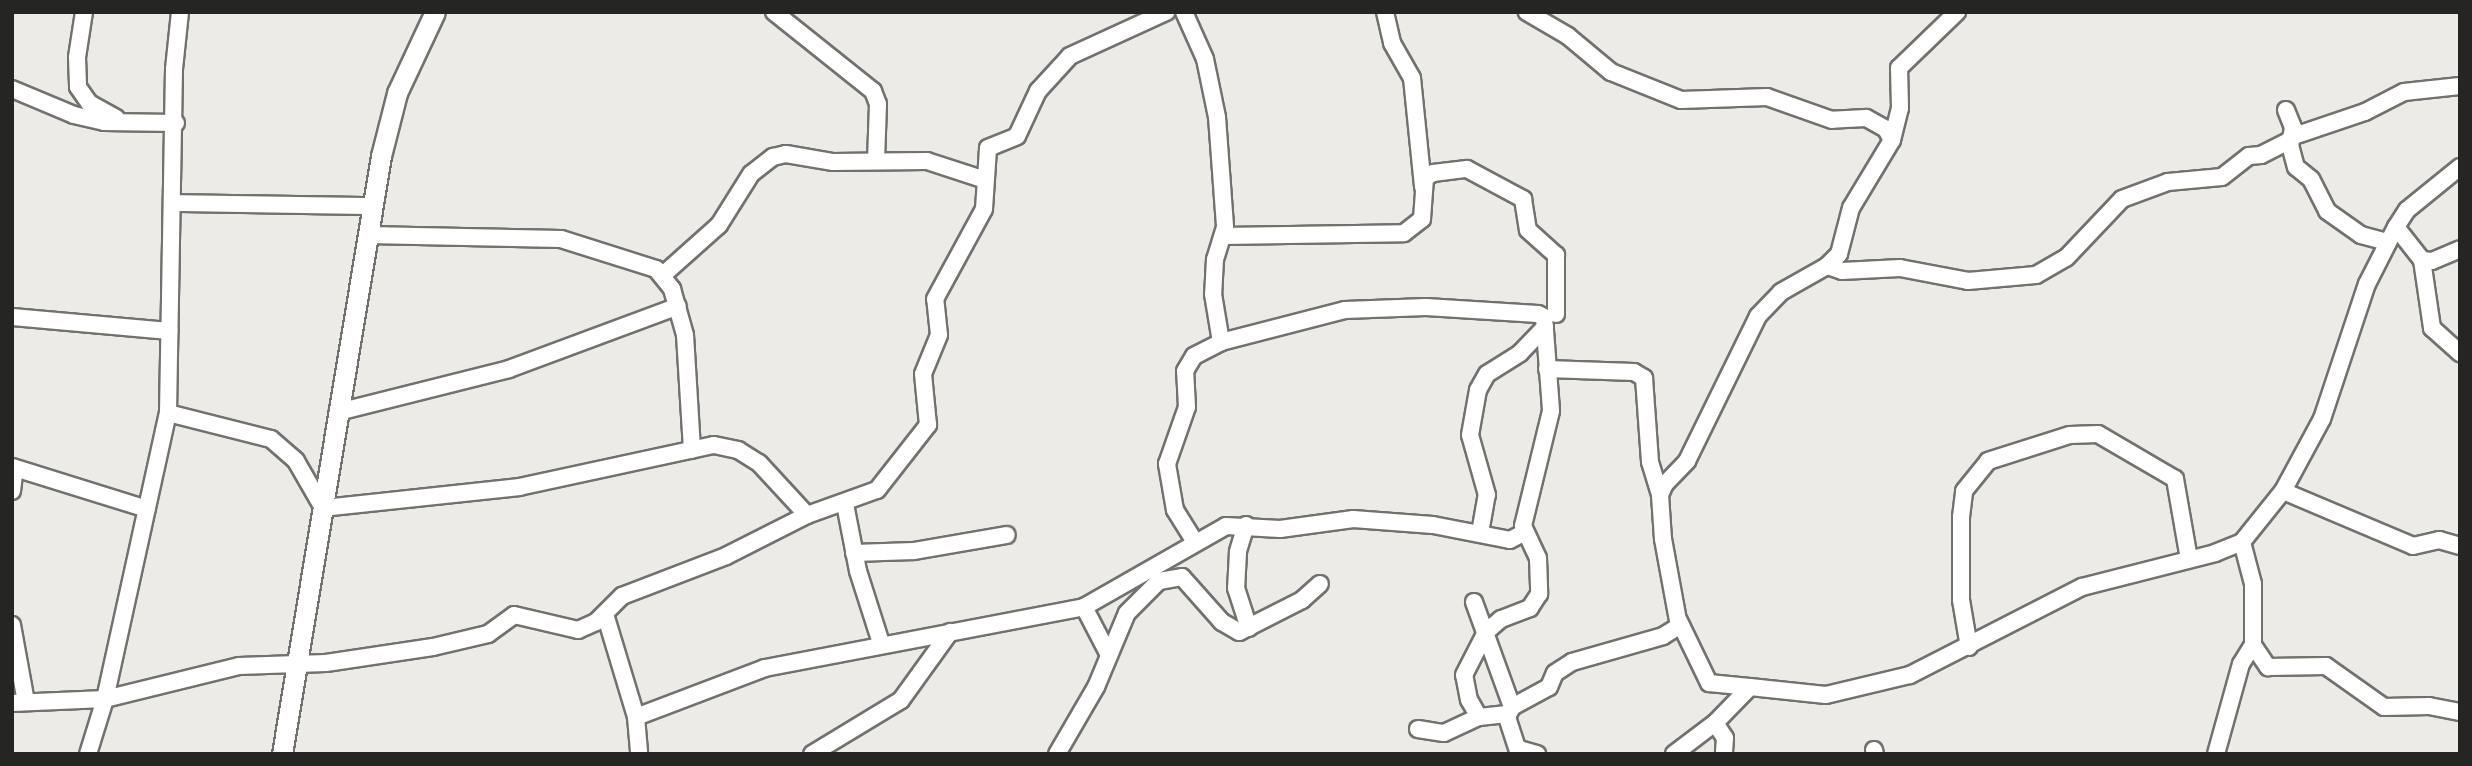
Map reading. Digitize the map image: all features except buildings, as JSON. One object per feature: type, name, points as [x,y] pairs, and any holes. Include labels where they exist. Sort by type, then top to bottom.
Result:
[{"type":"street","points":[[84,12],[77,57],[78,87],[89,103],[128,124]]},
{"type":"street","points":[[88,754],[105,699],[168,413],[176,123],[174,69],[180,12]]},
{"type":"street","points":[[282,754],[372,206],[397,93],[435,12]]},
{"type":"street","points":[[774,12],[873,91],[878,104],[876,160]]},
{"type":"street","points":[[12,625],[19,703],[105,699],[239,666],[349,661],[444,645],[488,634],[514,615],[578,630],[605,614],[622,596],[726,556],[807,514],[845,504],[884,484],[904,449],[928,425],[923,373],[939,335],[935,299],[952,262],[979,221],[988,148],[1017,136],[1028,108],[1054,69],[1069,56],[1166,12]]},
{"type":"street","points":[[1184,12],[1212,80],[1224,209],[1223,236],[1215,259],[1213,294],[1221,342]]},
{"type":"street","points":[[1223,236],[1404,233],[1422,219],[1423,187],[1412,78],[1392,43],[1385,12]]},
{"type":"street","points":[[1527,12],[1568,36],[1611,72],[1681,100],[1767,97],[1832,120],[1866,118],[1886,129],[1892,140]]},
{"type":"street","points":[[1660,495],[1686,461],[1758,316],[1781,292],[1827,266],[1839,254],[1851,208],[1892,140],[1900,108],[1899,68],[1957,12]]},
{"type":"street","points":[[1827,266],[1842,271],[1900,268],[1968,281],[2036,275],[2066,258],[2122,199],[2168,182],[2222,177],[2249,156],[2261,155],[2291,139],[2365,112],[2404,92],[2460,86]]},
{"type":"street","points":[[12,89],[74,115],[128,124],[176,123]]},
{"type":"street","points":[[2286,110],[2293,127],[2291,139],[2296,167],[2311,179],[2327,211],[2361,235],[2392,234],[2421,260],[2432,261],[2460,249]]},
{"type":"street","points":[[664,274],[719,225],[761,163],[786,154],[824,161],[945,163],[985,180]]},
{"type":"street","points":[[1547,369],[1634,372],[1644,378],[1650,462],[1660,495],[1667,572],[1679,621],[1709,683],[1843,694],[1925,671],[2032,609],[2082,587],[2242,542],[2283,491],[2322,419],[2368,284],[2392,234],[2407,210],[2460,167]]},
{"type":"street","points":[[1423,187],[1433,173],[1467,169],[1519,195],[1528,230],[1556,255],[1547,369],[1551,411],[1523,533],[1538,558],[1539,594],[1530,608],[1501,619],[1485,634],[1464,675],[1469,700],[1479,717]]},
{"type":"street","points":[[174,203],[372,206]]},
{"type":"street","points":[[368,235],[561,239],[626,256],[664,274],[678,306],[690,366],[692,450]]},
{"type":"street","points":[[2421,260],[2432,328],[2460,353]]},
{"type":"street","points":[[338,412],[509,369],[678,306]]},
{"type":"street","points":[[1195,542],[1175,510],[1167,464],[1187,407],[1189,362],[1221,342],[1345,310],[1380,307],[1531,312],[1551,320]]},
{"type":"street","points":[[12,317],[169,331]]},
{"type":"street","points":[[1480,533],[1487,495],[1470,435],[1478,390],[1487,373],[1520,353],[1551,320]]},
{"type":"street","points":[[168,413],[271,439],[296,461],[323,508]]},
{"type":"street","points":[[1969,647],[1961,600],[1961,517],[1964,491],[1988,461],[2070,435],[2098,434],[2175,479],[2189,559]]},
{"type":"street","points":[[323,508],[519,487],[714,445],[738,450],[760,463],[807,514]]},
{"type":"street","points":[[12,491],[13,467],[147,509]]},
{"type":"street","points":[[2283,491],[2413,546],[2439,540],[2460,546]]},
{"type":"street","points":[[845,504],[855,553],[881,643]]},
{"type":"street","points":[[636,717],[740,675],[881,643],[1084,607],[1226,526],[1246,525],[1280,529],[1353,519],[1480,533],[1510,540],[1523,533]]},
{"type":"street","points":[[1246,525],[1238,552],[1236,588],[1249,628]]},
{"type":"street","points":[[855,553],[914,551],[1007,535]]},
{"type":"street","points":[[2216,754],[2241,664],[2253,645],[2253,584],[2242,542]]},
{"type":"street","points":[[1057,754],[1078,724],[1135,600],[1159,581],[1182,577],[1194,586],[1229,629],[1239,632],[1302,600],[1320,584]]},
{"type":"street","points":[[1474,602],[1510,710],[1519,752],[1537,754]]},
{"type":"street","points":[[1084,607],[1109,655]]},
{"type":"street","points":[[605,614],[636,717],[639,754]]},
{"type":"street","points":[[1418,729],[1444,733],[1479,717],[1510,710],[1549,687],[1563,667],[1663,635],[1679,621]]},
{"type":"street","points":[[812,754],[901,700],[950,632]]},
{"type":"street","points":[[2253,645],[2273,668],[2334,668],[2384,707],[2428,706],[2460,712]]},
{"type":"street","points":[[1674,754],[1715,723],[1750,687]]},
{"type":"street","points":[[1715,723],[1725,738],[1724,754]]}]
